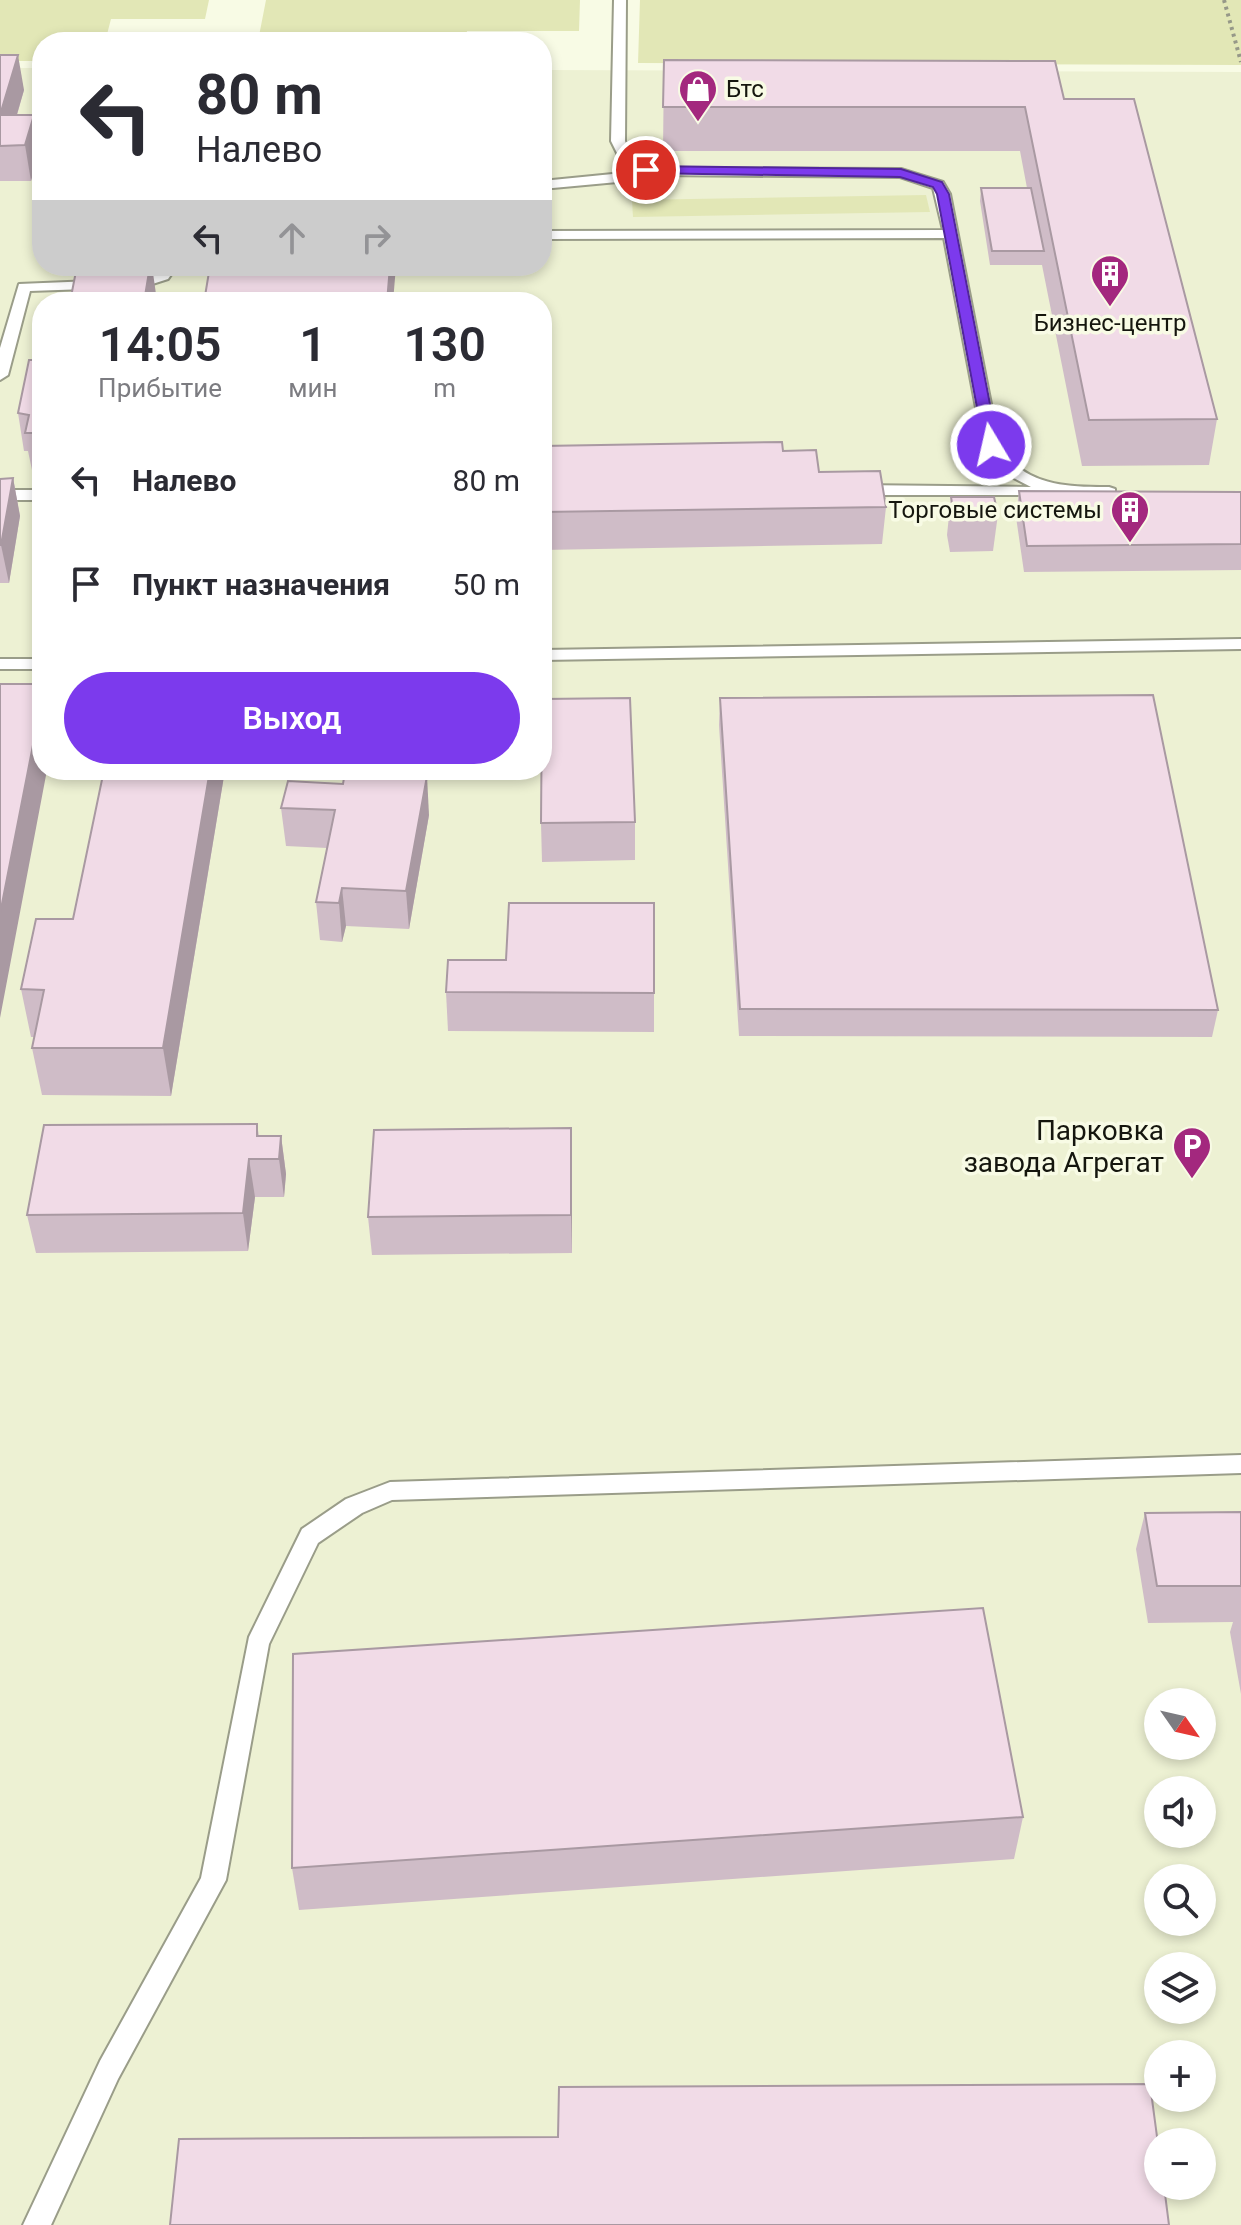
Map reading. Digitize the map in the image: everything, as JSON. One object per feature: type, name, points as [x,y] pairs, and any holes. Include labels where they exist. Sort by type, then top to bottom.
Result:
[{"type":"lane","points":[[620,0],[618,141],[629,164],[646,170],[673,172],[901,173],[938,185],[943,194],[991,445],[1001,464],[1014,474],[1060,491]]},
{"type":"lane","points":[[552,184],[673,172]]},
{"type":"lane","points":[[552,235],[951,234]]},
{"type":"lane","points":[[0,375],[24,287],[143,283],[163,276]]},
{"type":"lane","points":[[961,490],[985,481],[1001,464]]},
{"type":"lane","points":[[837,490],[1120,492]]},
{"type":"lane","points":[[0,495],[32,495]]},
{"type":"lane","points":[[552,655],[1241,644]]},
{"type":"lane","points":[[0,664],[32,664]]},
{"type":"lane","points":[[37,2225],[109,2070],[213,1880],[257,1644],[310,1536],[354,1506],[390,1491],[1241,1464]]},
{"type":"path","points":[[1224,0],[1241,62]]},
{"type":"shaded area","points":[[0,0],[209,0],[205,19],[111,19],[108,32],[32,32],[32,61],[0,61]]},
{"type":"shaded area","points":[[266,0],[580,0],[579,31],[260,32]]},
{"type":"shaded area","points":[[640,0],[1241,0],[1241,65],[638,63]]},
{"type":"shaded area","points":[[0,68],[32,68],[32,276],[552,276],[552,70],[1241,72],[1241,2225],[0,2225]]},
{"type":"shaded area","points":[[926,195],[930,212],[633,217],[632,200]]},
{"type":"building","points":[[0,55],[18,55],[0,115]]},
{"type":"building","points":[[664,60],[1055,61],[1064,99],[1134,99],[1217,419],[1089,420],[1025,107],[663,107]]},
{"type":"building","points":[[0,115],[32,115],[25,145],[0,146]]},
{"type":"building","points":[[981,188],[1031,188],[1044,251],[992,251]]},
{"type":"building","points":[[75,276],[148,276],[146,292],[72,292]]},
{"type":"building","points":[[208,276],[389,276],[388,292],[206,292]]},
{"type":"building","points":[[29,360],[32,360],[32,433],[25,433],[29,415],[18,413]]},
{"type":"building","points":[[782,442],[783,451],[816,450],[819,472],[880,471],[886,507],[552,512],[552,446]]},
{"type":"building","points":[[13,478],[1,545],[0,545],[0,479]]},
{"type":"building","points":[[1019,491],[1241,492],[1241,544],[1027,546]]},
{"type":"building","points":[[951,497],[994,497],[998,514],[954,515]]},
{"type":"building","points":[[0,684],[32,684],[32,750],[0,914]]},
{"type":"building","points":[[1153,695],[1218,1010],[740,1009],[720,698]]},
{"type":"building","points":[[630,698],[635,822],[541,823],[541,780],[552,780],[552,699]]},
{"type":"building","points":[[102,780],[208,780],[163,1048],[32,1048],[44,990],[21,989],[36,919],[73,919]]},
{"type":"building","points":[[344,780],[426,780],[406,891],[342,888],[339,903],[316,902],[335,810],[281,808],[288,781],[343,784]]},
{"type":"building","points":[[509,903],[654,903],[654,993],[446,992],[448,960],[506,960]]},
{"type":"building","points":[[257,1124],[257,1136],[281,1136],[279,1159],[249,1159],[243,1213],[27,1215],[44,1125]]},
{"type":"building","points":[[571,1128],[571,1215],[368,1217],[374,1130]]},
{"type":"building","points":[[1241,1512],[1241,1586],[1157,1586],[1145,1513]]},
{"type":"building","points":[[983,1608],[1023,1817],[292,1868],[293,1654]]},
{"type":"building","points":[[1144,2084],[1144,2112],[1154,2112],[1156,2128],[1144,2128],[1144,2200],[1166,2200],[1169,2225],[170,2225],[179,2139],[558,2137],[559,2087]]},
{"type":"place","name":"Бтс","points":[[698,123]]},
{"type":"place","name":"Бизнес-центр","points":[[1110,308]]},
{"type":"place","name":"Торговые системы","points":[[1130,544]]},
{"type":"place","name":"Парковка завода Агрегат","points":[[1192,1180]]},
{"type":"route","points":[[646,170],[901,173],[938,185],[943,194],[991,445]]}]
